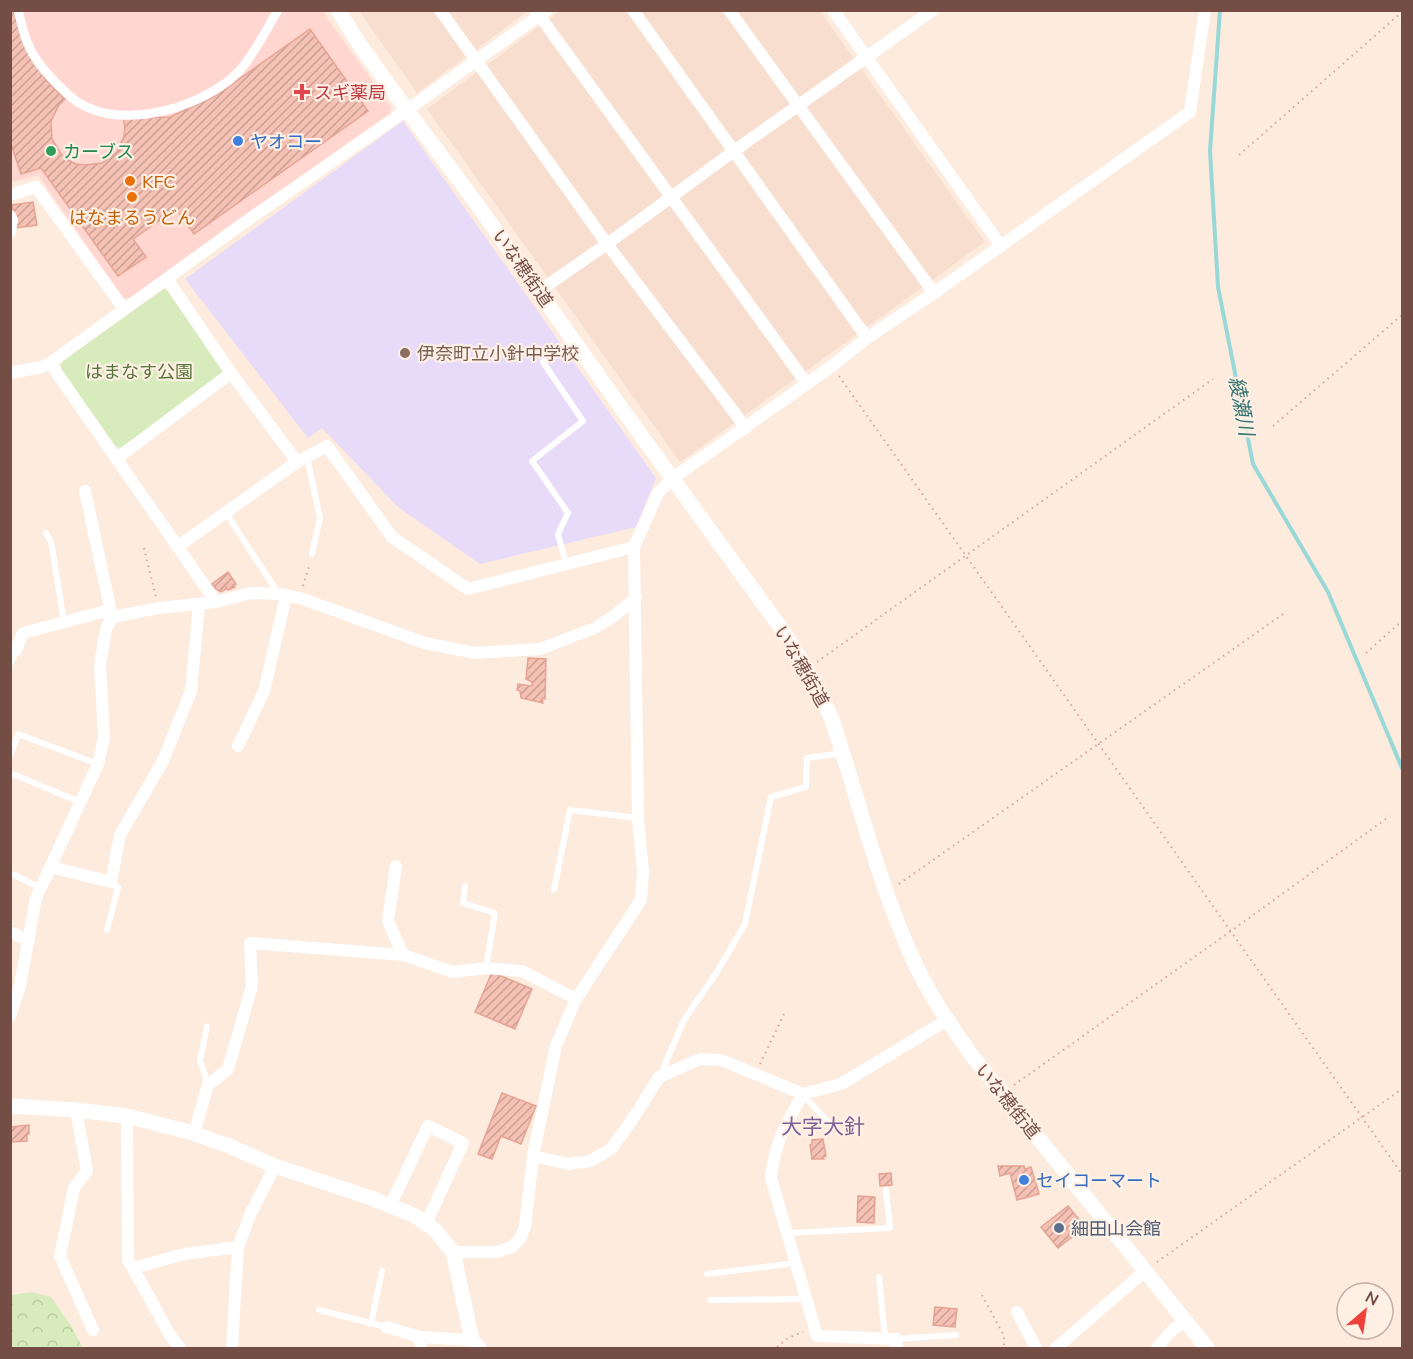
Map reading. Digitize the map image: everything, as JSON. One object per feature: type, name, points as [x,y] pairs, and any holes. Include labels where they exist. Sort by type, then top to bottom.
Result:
[{"type":"street","points":[[18,10],[27,42],[36,59],[50,77],[77,102],[107,114],[122,116],[168,110],[194,101],[220,86],[240,70],[278,10]]},
{"type":"street","name":"いな穂街道","points":[[338,10],[407,110],[479,207],[808,669],[822,697],[843,753],[901,931],[914,962],[947,1020],[970,1053],[1207,1348]]},
{"type":"street","points":[[440,10],[607,244],[746,428]]},
{"type":"street","points":[[633,10],[867,338]]},
{"type":"street","points":[[729,10],[934,293]]},
{"type":"street","points":[[833,10],[1001,246]]},
{"type":"street","points":[[539,291],[933,10]]},
{"type":"street","points":[[453,1252],[497,1252],[512,1248],[520,1239],[525,1227],[533,1156],[556,1046],[576,999],[641,900],[643,871],[638,818],[634,547],[658,493],[673,478],[832,366],[867,338],[1190,112],[1205,10]]},
{"type":"street","points":[[10,373],[42,367],[50,363],[245,222],[477,60],[541,12],[807,384]]},
{"type":"street","points":[[10,195],[36,187],[124,309]]},
{"type":"street","points":[[10,216],[12,220],[10,232]]},
{"type":"street","points":[[167,279],[231,373],[302,459]]},
{"type":"street","points":[[50,363],[216,603]]},
{"type":"street","points":[[116,459],[231,373]]},
{"type":"street","points":[[177,547],[302,459],[327,446],[392,537],[468,589],[634,547]]},
{"type":"street","points":[[10,1016],[20,986],[36,898],[98,764],[105,738],[100,665],[111,613],[85,491]]},
{"type":"street","points":[[13,650],[23,633],[64,623],[111,613],[216,603],[250,593],[300,598],[424,643],[475,653],[540,649],[595,628],[636,598]]},
{"type":"street","points":[[238,746],[264,691],[282,595]]},
{"type":"street","points":[[51,867],[111,882],[120,835],[163,761],[191,691],[200,604]]},
{"type":"street","points":[[396,866],[388,921],[403,955]]},
{"type":"street","points":[[10,932],[29,940]]},
{"type":"street","points":[[194,1134],[208,1085],[228,1069],[252,986],[250,943],[403,955],[453,972],[486,968],[522,971],[576,999]]},
{"type":"street","points":[[533,1156],[568,1164],[590,1161],[611,1149],[659,1077],[700,1059],[721,1060],[803,1094],[841,1084],[947,1020]]},
{"type":"street","points":[[803,1094],[777,1143],[771,1178],[817,1336],[893,1342]]},
{"type":"street","points":[[10,1106],[127,1116],[194,1134],[275,1166],[415,1216],[435,1230],[453,1252],[476,1344],[421,1342],[386,1327]]},
{"type":"street","points":[[76,1110],[87,1171],[74,1188],[60,1256],[93,1330]]},
{"type":"street","points":[[127,1116],[128,1261],[170,1335],[180,1348]]},
{"type":"street","points":[[390,1206],[428,1126],[463,1143],[426,1224]]},
{"type":"street","points":[[232,1348],[238,1247],[250,1215],[275,1166]]},
{"type":"street","points":[[133,1268],[184,1254],[238,1247]]},
{"type":"street","points":[[1056,1348],[1145,1271]]},
{"type":"street","points":[[1017,1312],[1036,1348]]},
{"type":"street","points":[[1157,1348],[1172,1330],[1185,1321]]},
{"type":"lane","points":[[566,564],[558,534],[568,513],[532,461],[582,421],[543,362],[573,340]]},
{"type":"lane","points":[[302,459],[320,518],[312,554]]},
{"type":"lane","points":[[226,513],[282,595]]},
{"type":"lane","points":[[46,533],[51,541],[64,623]]},
{"type":"lane","points":[[10,664],[13,650]]},
{"type":"lane","points":[[10,756],[18,734],[98,764]]},
{"type":"lane","points":[[659,1077],[684,1020],[717,972],[745,924],[771,797],[806,787],[807,758],[843,753]]},
{"type":"lane","points":[[10,773],[80,802]]},
{"type":"lane","points":[[554,890],[570,810],[638,818]]},
{"type":"lane","points":[[10,873],[41,888]]},
{"type":"lane","points":[[107,930],[118,886],[111,882]]},
{"type":"lane","points":[[465,886],[463,903],[495,913],[486,968]]},
{"type":"lane","points":[[207,1026],[200,1061],[208,1085]]},
{"type":"lane","points":[[803,1094],[831,1125]]},
{"type":"lane","points":[[787,1233],[890,1228],[886,1190]]},
{"type":"lane","points":[[707,1274],[796,1263]]},
{"type":"lane","points":[[371,1324],[382,1271]]},
{"type":"lane","points":[[879,1277],[893,1342],[956,1335]]},
{"type":"lane","points":[[710,1300],[806,1299]]},
{"type":"lane","points":[[319,1310],[386,1327]]},
{"type":"path","points":[[1239,154],[1402,12]]},
{"type":"path","points":[[1273,426],[1402,315]]},
{"type":"path","points":[[832,366],[1402,1174]]},
{"type":"path","points":[[808,669],[1213,379]]},
{"type":"path","points":[[144,548],[159,608]]},
{"type":"path","points":[[300,598],[312,554]]},
{"type":"path","points":[[887,893],[1286,612]]},
{"type":"path","points":[[1366,653],[1402,621]]},
{"type":"path","points":[[1002,1093],[1390,816]]},
{"type":"path","points":[[755,1074],[786,1010]]},
{"type":"path","points":[[1145,1271],[1402,1089]]},
{"type":"path","points":[[982,1295],[1004,1336],[1004,1348]]},
{"type":"path","points":[[777,1347],[788,1338],[815,1328]]},
{"type":"shaded area","points":[[10,11],[324,11],[391,107],[390,113],[130,298],[123,298],[38,175],[13,182],[10,173]]},
{"type":"shaded area","points":[[359,11],[528,11],[417,93]]},
{"type":"shaded area","points":[[560,11],[820,11],[985,242],[680,462],[427,109]]},
{"type":"shaded area","name":"伊奈町立小針中学校","points":[[403,121],[656,478],[636,527],[480,564],[398,507],[322,428],[308,438],[185,279]]},
{"type":"green space","name":"はまなす公園","points":[[164,289],[168,291],[224,369],[222,374],[124,448],[116,447],[60,368],[63,361]]},
{"type":"green space","points":[[31,1292],[51,1297],[83,1348],[11,1348],[11,1295]]},
{"type":"building","points":[[10,10],[14,10],[24,45],[46,80],[65,99],[59,105],[51,121],[52,139],[61,154],[76,164],[102,163],[117,152],[124,136],[123,118],[170,117],[215,96],[310,29],[368,111],[194,234],[176,209],[133,239],[146,257],[118,276],[41,168],[21,174],[10,141]]},
{"type":"building","points":[[33,202],[37,225],[16,228],[12,205]]},
{"type":"building","points":[[228,572],[236,584],[233,585],[235,587],[228,590],[226,587],[221,592],[212,584]]},
{"type":"building","points":[[528,658],[546,659],[543,703],[521,698],[520,691],[517,690],[518,684],[532,686],[532,682],[526,679]]},
{"type":"building","points":[[492,972],[532,989],[515,1029],[475,1012]]},
{"type":"building","points":[[502,1093],[536,1106],[521,1144],[501,1136],[492,1159],[478,1154]]},
{"type":"building","points":[[29,1125],[27,1141],[10,1142],[10,1127]]},
{"type":"building","points":[[823,1139],[826,1156],[823,1157],[824,1159],[812,1159],[810,1145],[812,1140]]},
{"type":"building","points":[[998,1166],[1024,1166],[1025,1169],[1031,1167],[1039,1194],[1017,1200],[1010,1173],[1000,1176]]},
{"type":"building","points":[[891,1173],[892,1185],[880,1186],[879,1174]]},
{"type":"building","points":[[858,1196],[875,1197],[874,1223],[857,1222]]},
{"type":"building","points":[[1068,1206],[1085,1227],[1058,1248],[1041,1227]]},
{"type":"building","points":[[935,1307],[957,1309],[955,1327],[933,1325]]},
{"type":"waterway","name":"綾瀬川","points":[[1220,10],[1210,151],[1218,287],[1253,464],[1328,592],[1402,768]]},
{"type":"place","name":"スギ薬局","points":[[302,92]]},
{"type":"place","name":"ヤオコー","points":[[238,141]]},
{"type":"place","name":"カーブス","points":[[51,151]]},
{"type":"place","name":"KFC","points":[[130,181]]},
{"type":"place","name":"はなまるうどん","points":[[132,197]]},
{"type":"place","name":"伊奈町立小針中学校","points":[[405,353]]},
{"type":"place","name":"セイコーマート","points":[[1024,1180]]},
{"type":"place","name":"細田山会館","points":[[1059,1228]]},
{"type":"district","name":"大字大針","points":[[823,1126]]}]
